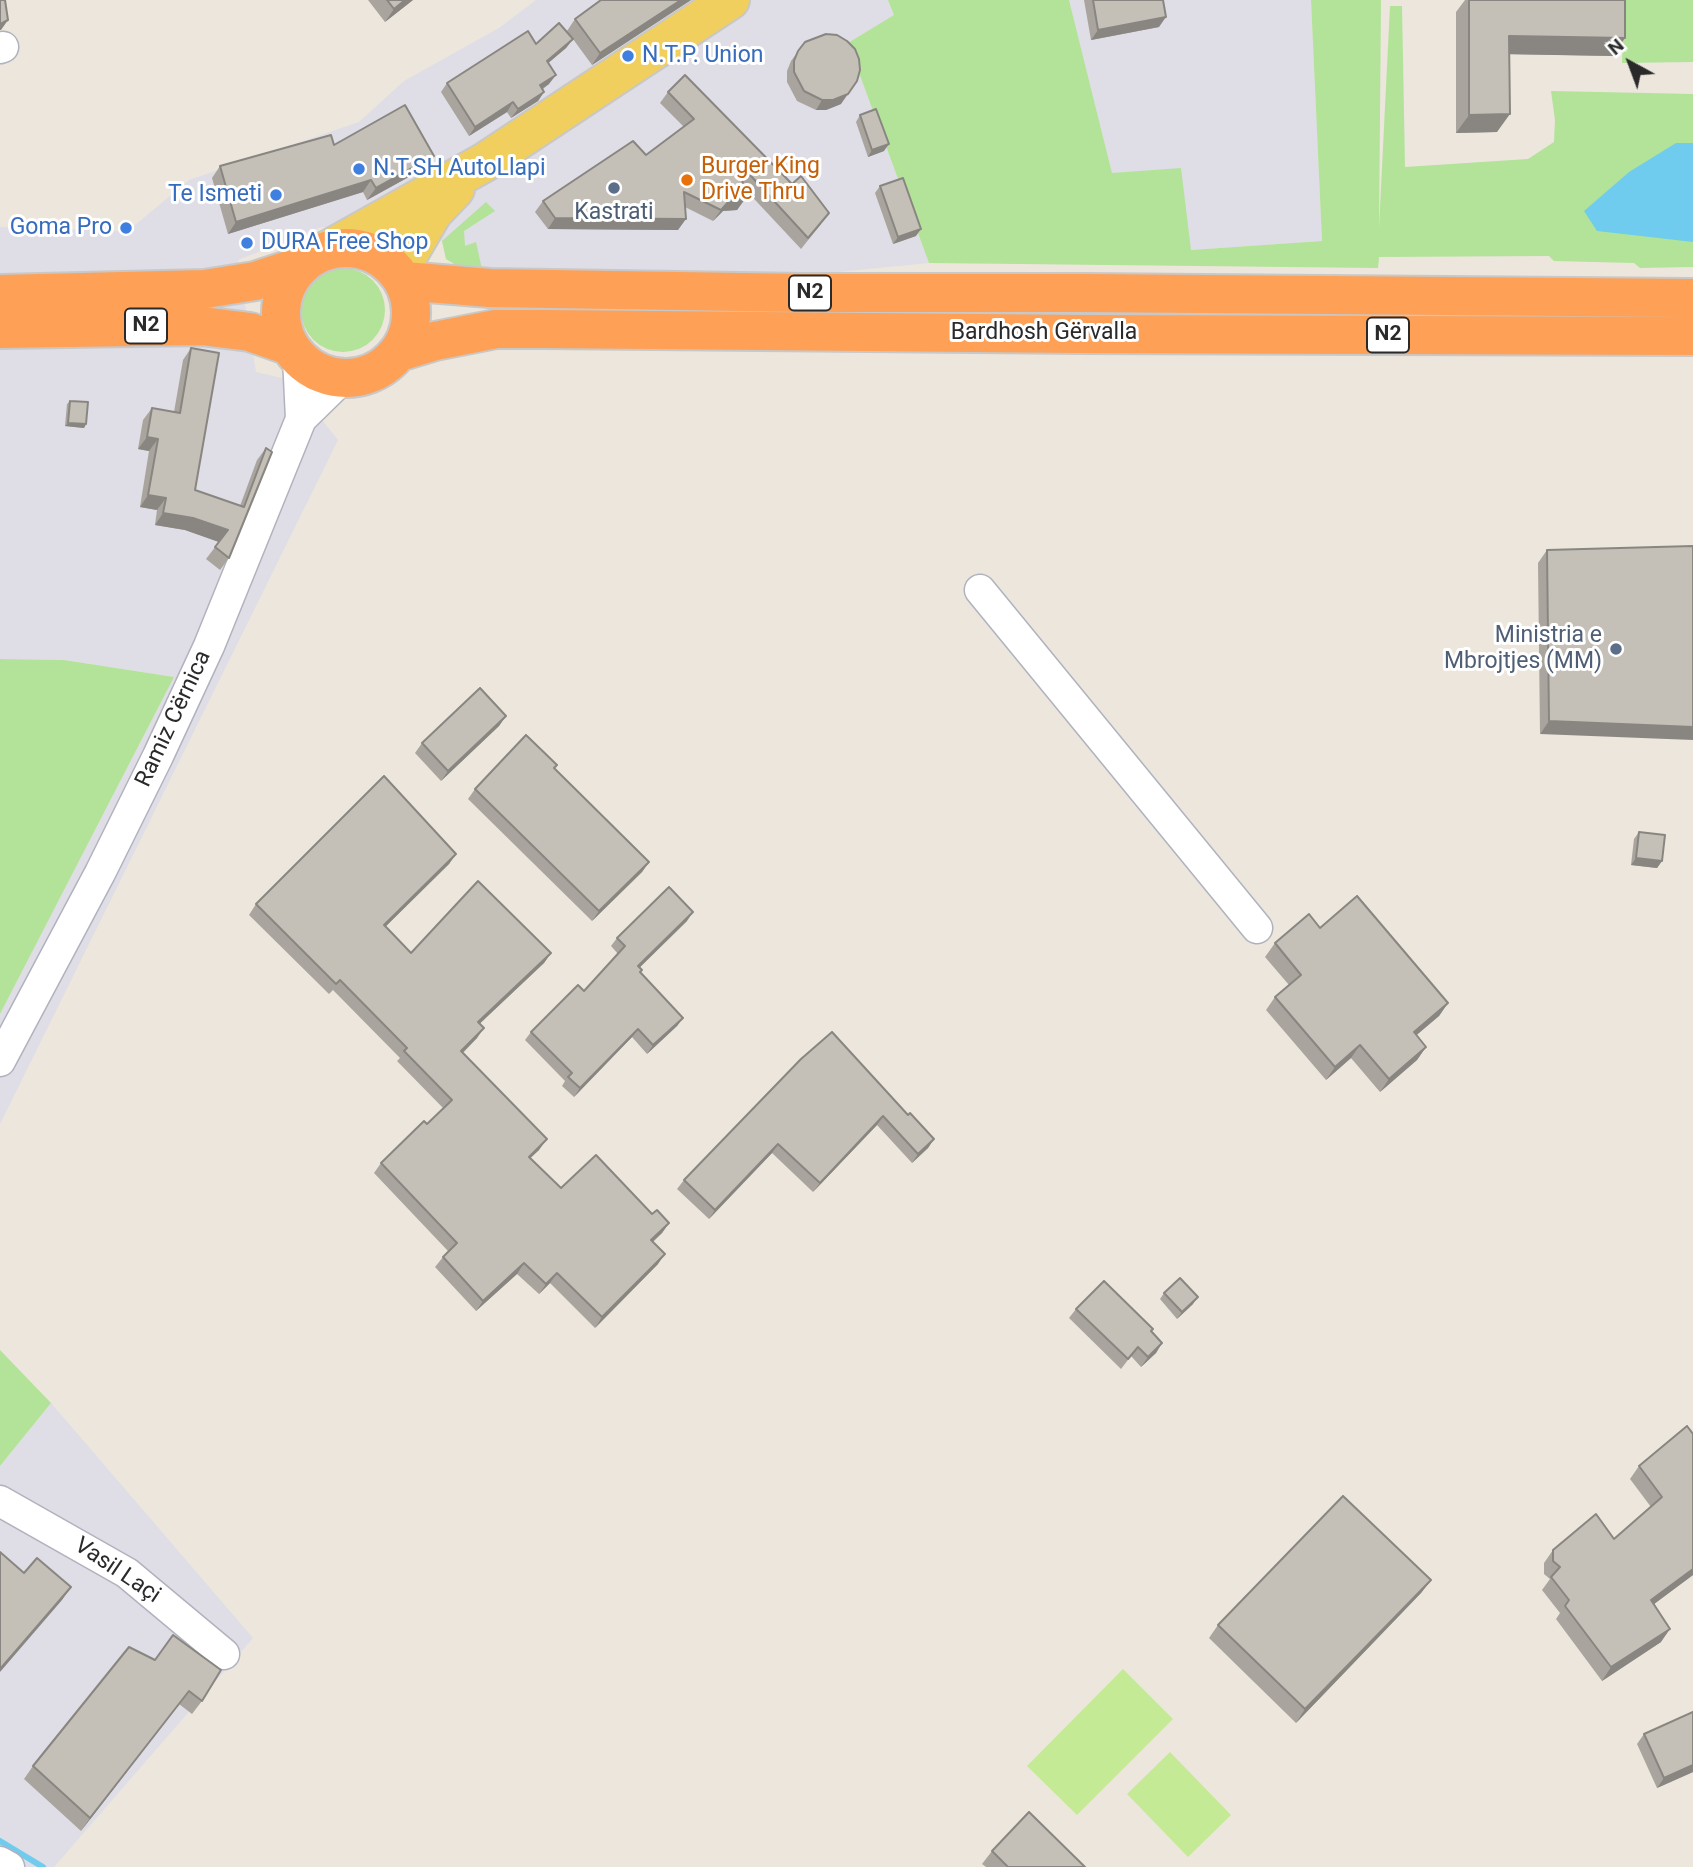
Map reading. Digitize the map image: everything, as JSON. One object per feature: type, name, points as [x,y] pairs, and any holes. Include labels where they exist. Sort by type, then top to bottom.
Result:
[{"type":"highway","name":"N2","points":[[0,294],[205,289],[255,281],[347,247],[366,250],[384,259],[401,277],[411,299],[412,318],[408,336],[398,352],[383,367],[364,376],[343,378],[326,375],[311,368],[294,351],[250,332],[212,326],[0,330]]},
{"type":"highway","points":[[294,351],[282,326],[281,304],[288,283],[314,258]]},
{"type":"highway","name":"Bardhosh Gërvalla","points":[[401,277],[490,288],[802,293],[1693,298]]},
{"type":"highway","name":"Bardhosh Gërvalla","points":[[398,352],[435,341],[496,329],[545,328],[1097,334],[1693,336]]},
{"type":"main road","points":[[314,258],[485,162],[730,0]]},
{"type":"main road","points":[[401,277],[433,212],[485,162]]},
{"type":"street","points":[[294,351],[300,418]]},
{"type":"street","name":"Ramiz Cërnica","points":[[0,1061],[100,873],[158,756],[209,646],[300,418],[343,378]]},
{"type":"street","points":[[979,590],[1257,928]]},
{"type":"street","name":"Vasil Laçi","points":[[0,1501],[127,1573],[225,1654]]},
{"type":"street","points":[[0,1861],[9,1867]]},
{"type":"shaded area","points":[[536,0],[888,0],[895,15],[848,43],[929,263],[776,278],[471,274],[446,259],[442,241],[321,227],[238,260],[256,372],[290,380],[338,440],[0,1124],[0,1014],[174,677],[64,660],[0,659],[0,227],[128,231],[189,180],[359,122],[404,81],[499,28]]},
{"type":"shaded area","points":[[1069,0],[1311,0],[1322,241],[1191,250],[1112,173]]},
{"type":"shaded area","points":[[51,1403],[253,1638],[54,1867],[0,1867],[0,1466]]},
{"type":"green space","points":[[888,0],[1069,0],[1112,173],[1181,168],[1191,250],[1322,241],[1311,0],[1381,0],[1379,228],[1390,6],[1402,6],[1405,167],[1528,159],[1554,142],[1555,120],[1551,91],[1693,94],[1693,267],[1640,268],[1634,263],[1554,261],[1549,256],[1379,257],[1378,268],[929,263],[848,43],[894,15]]},
{"type":"green space","points":[[1624,0],[1693,0],[1693,62],[1622,63]]},
{"type":"green space","points":[[486,202],[495,211],[464,231],[465,246],[476,242],[483,274],[471,274],[446,259],[442,241]]},
{"type":"green space","points":[[343,268],[359,271],[373,280],[382,294],[385,310],[382,326],[373,340],[359,349],[343,352],[327,349],[313,340],[304,326],[301,310],[304,294],[313,280],[327,271]]},
{"type":"green space","points":[[0,659],[64,660],[174,677],[0,1014]]},
{"type":"green space","points":[[0,1350],[51,1403],[0,1466]]},
{"type":"green space","points":[[1123,1669],[1173,1719],[1077,1815],[1027,1766]]},
{"type":"green space","points":[[1170,1752],[1231,1815],[1188,1857],[1127,1794]]},
{"type":"water","points":[[1676,143],[1693,143],[1693,242],[1597,231],[1584,211],[1629,172]]},
{"type":"building","points":[[0,0],[5,0],[8,20],[0,24]]},
{"type":"building","points":[[387,0],[405,0],[394,9]]},
{"type":"building","points":[[601,0],[681,0],[600,53],[575,19]]},
{"type":"building","points":[[1093,0],[1163,0],[1166,17],[1098,30]]},
{"type":"building","points":[[1469,0],[1625,0],[1625,38],[1509,36],[1510,114],[1469,115]]},
{"type":"building","points":[[559,23],[573,39],[547,61],[556,75],[540,85],[544,92],[518,109],[513,102],[475,127],[447,83],[528,31],[536,44]]},
{"type":"building","points":[[826,34],[837,35],[847,41],[855,49],[859,59],[857,81],[848,94],[833,100],[822,100],[804,91],[794,72],[794,61],[805,42]]},
{"type":"building","points":[[685,75],[792,184],[801,176],[829,213],[808,238],[740,164],[745,199],[730,200],[721,210],[684,192],[686,219],[555,218],[543,201],[633,141],[646,155],[694,119],[668,92]]},
{"type":"building","points":[[405,105],[434,156],[376,188],[371,180],[236,222],[220,166],[331,135],[334,145]]},
{"type":"building","points":[[876,109],[889,144],[872,150],[860,115]]},
{"type":"building","points":[[903,178],[921,229],[898,237],[880,186]]},
{"type":"building","points":[[191,348],[219,353],[195,490],[244,507],[266,448],[272,452],[229,558],[215,547],[228,530],[193,518],[163,513],[166,498],[148,495],[158,439],[147,437],[152,408],[180,413]]},
{"type":"building","points":[[70,401],[88,402],[86,424],[68,423]]},
{"type":"building","name":"Ministria e Mbrojtjes (MM)","points":[[1693,546],[1693,727],[1549,721],[1547,550]]},
{"type":"building","points":[[480,688],[506,716],[448,771],[422,743]]},
{"type":"building","points":[[526,735],[557,765],[554,768],[649,862],[599,911],[475,789]]},
{"type":"building","points":[[384,776],[456,854],[384,925],[411,953],[478,881],[551,953],[478,1022],[484,1028],[461,1051],[547,1139],[529,1157],[561,1188],[596,1155],[652,1214],[657,1210],[669,1223],[651,1240],[665,1254],[602,1317],[557,1273],[546,1284],[524,1263],[483,1301],[443,1257],[457,1243],[381,1163],[424,1121],[427,1124],[452,1100],[404,1051],[407,1048],[340,980],[336,984],[256,904]]},
{"type":"building","points":[[1639,832],[1665,835],[1662,861],[1636,858]]},
{"type":"building","points":[[669,887],[693,912],[638,966],[642,970],[640,972],[683,1018],[653,1045],[638,1029],[580,1088],[568,1077],[572,1073],[531,1032],[578,985],[584,991],[625,946],[617,938]]},
{"type":"building","points":[[1357,896],[1448,1003],[1414,1032],[1426,1047],[1389,1079],[1360,1045],[1335,1067],[1275,997],[1301,975],[1275,943],[1309,914],[1320,928]]},
{"type":"building","points":[[832,1032],[908,1115],[910,1113],[934,1139],[918,1154],[883,1116],[820,1183],[778,1144],[715,1210],[684,1180],[801,1059]]},
{"type":"building","points":[[1180,1278],[1198,1297],[1182,1312],[1164,1293]]},
{"type":"building","points":[[1104,1281],[1153,1329],[1151,1331],[1162,1343],[1148,1357],[1138,1347],[1128,1359],[1076,1309]]},
{"type":"building","points":[[1687,1426],[1693,1434],[1693,1569],[1651,1600],[1670,1629],[1611,1667],[1565,1606],[1569,1600],[1551,1577],[1560,1567],[1553,1561],[1553,1550],[1596,1514],[1614,1539],[1662,1497],[1639,1466]]},
{"type":"building","points":[[1343,1496],[1431,1580],[1305,1709],[1218,1625]]},
{"type":"building","points":[[0,1552],[24,1573],[37,1558],[71,1587],[0,1669]]},
{"type":"building","points":[[173,1635],[221,1670],[202,1701],[189,1691],[90,1818],[33,1766],[129,1647],[155,1660]]},
{"type":"building","points":[[1693,1712],[1693,1765],[1664,1778],[1644,1734]]},
{"type":"building","points":[[1029,1812],[1085,1867],[1008,1867],[992,1851]]},
{"type":"waterway","points":[[0,1841],[43,1867]]},
{"type":"place","name":"N.T.P. Union","points":[[628,56]]},
{"type":"place","name":"N.T.SH AutoLlapi","points":[[359,169]]},
{"type":"place","name":"Burger King Drive Thru","points":[[687,180]]},
{"type":"place","name":"Kastrati","points":[[614,188]]},
{"type":"place","name":"Te Ismeti","points":[[276,195]]},
{"type":"place","name":"Goma Pro","points":[[126,228]]},
{"type":"place","name":"DURA Free Shop","points":[[247,243]]},
{"type":"place","name":"Ministria e Mbrojtjes (MM)","points":[[1616,649]]}]
